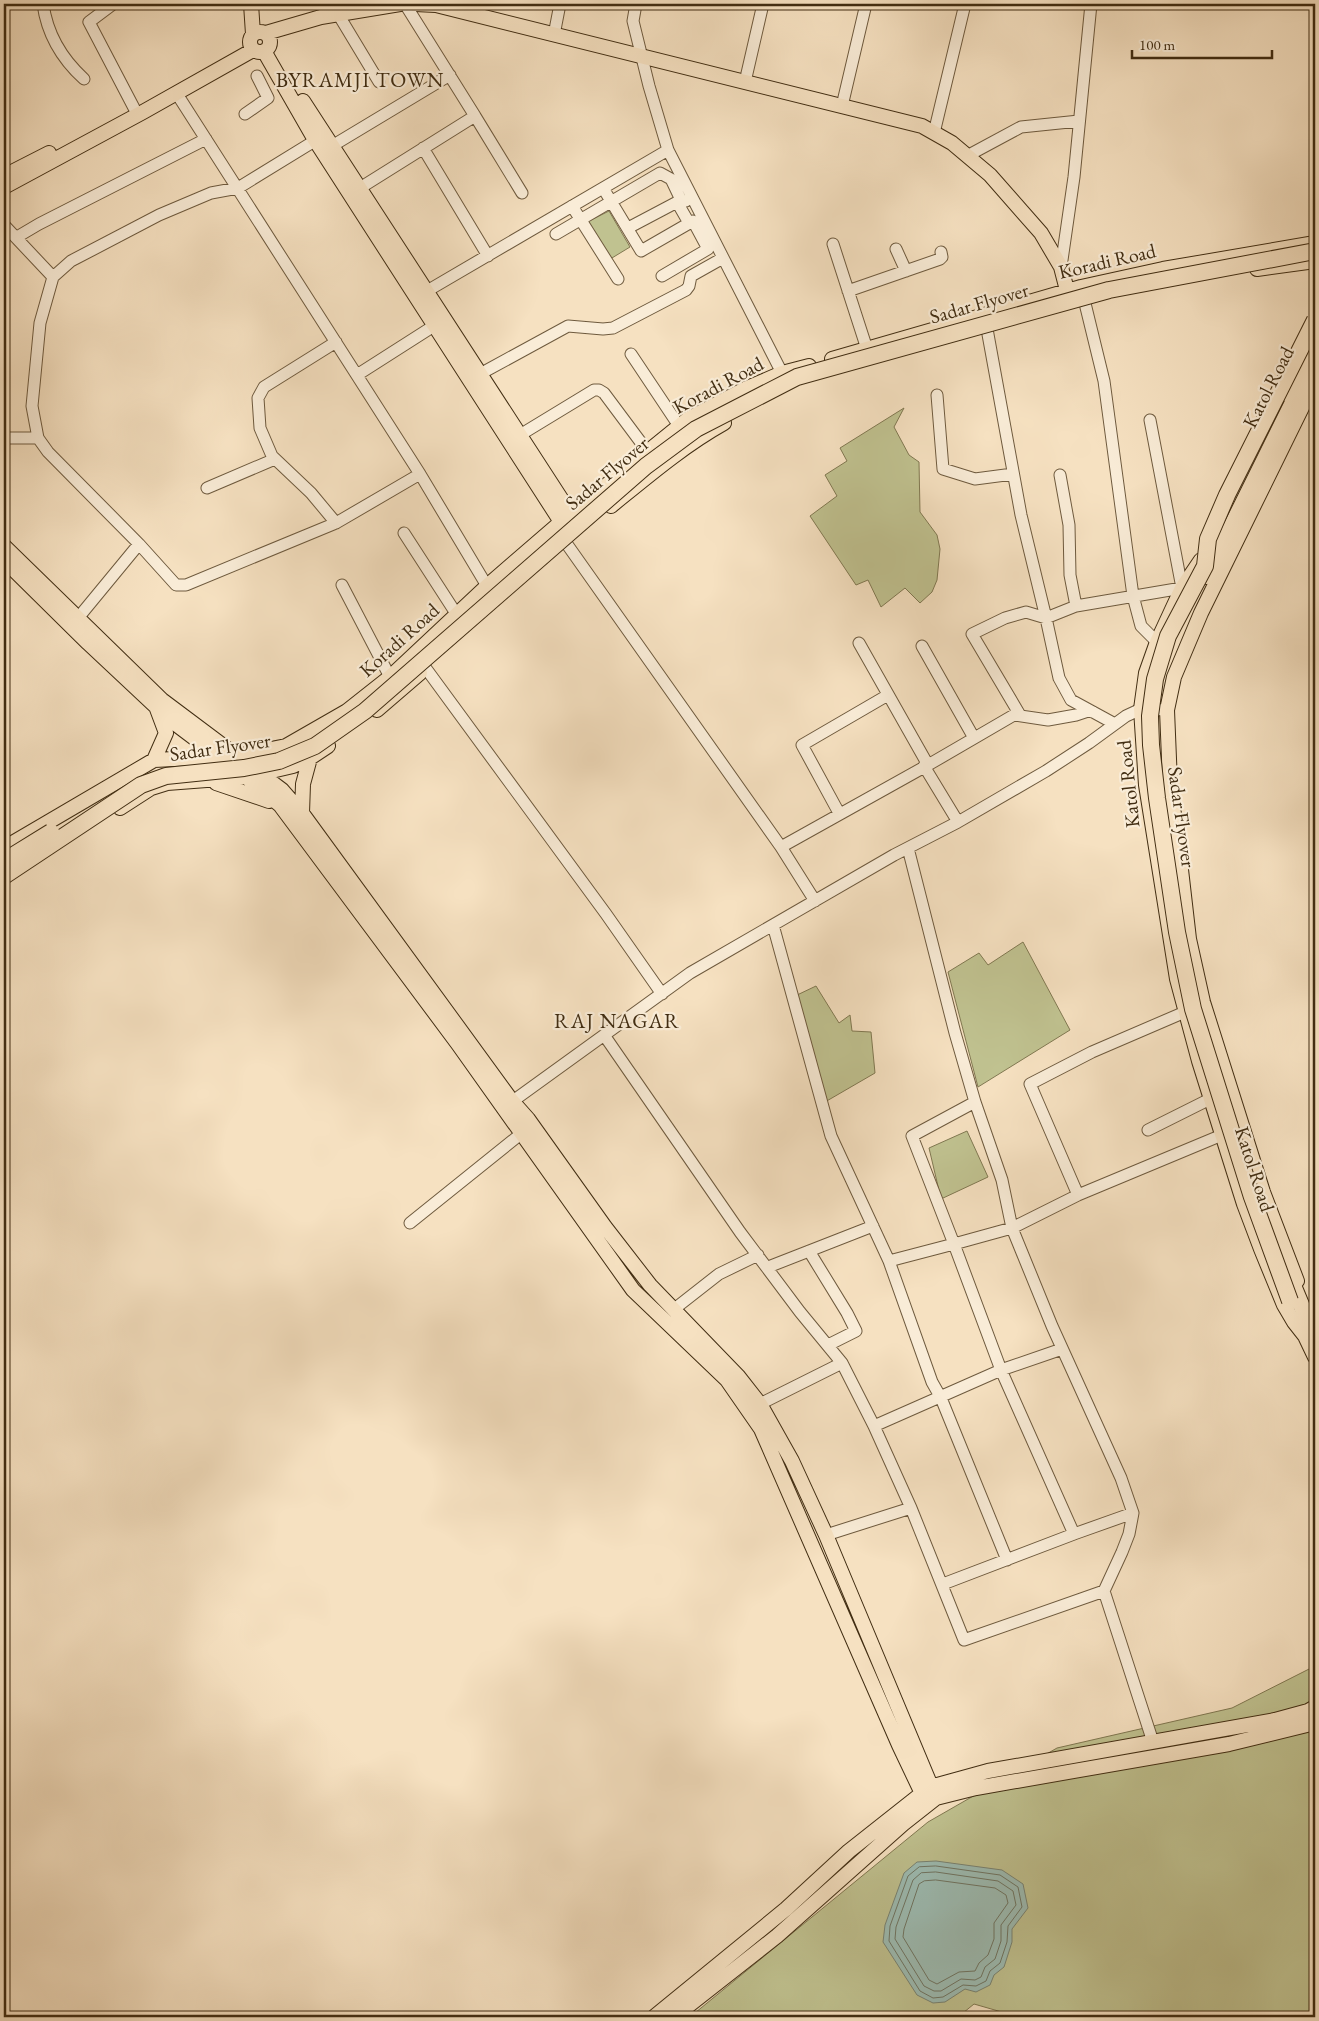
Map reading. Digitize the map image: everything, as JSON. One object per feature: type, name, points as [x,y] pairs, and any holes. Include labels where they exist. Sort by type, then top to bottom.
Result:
[{"type":"highway","name":"Sadar Flyover","points":[[4,861],[101,800],[146,775],[166,768],[218,764],[271,755],[312,740],[364,705],[597,500],[682,431],[738,399],[790,375],[1101,288],[1164,274],[1315,254]]},
{"type":"highway","name":"Sadar Flyover","points":[[5,881],[141,785],[166,776],[244,768],[279,761],[315,746],[373,704],[646,466],[696,430],[797,377],[1109,290],[1315,254]]},
{"type":"highway","name":"Sadar Flyover","points":[[1312,1333],[1294,1300],[1252,1197],[1194,1009],[1177,932],[1158,808],[1151,745],[1150,716],[1155,679],[1168,636],[1205,566],[1208,539],[1227,494],[1315,320]]},
{"type":"highway","name":"Sadar Flyover","points":[[1294,1300],[1257,1194],[1198,1008],[1180,917],[1163,792],[1158,719],[1161,682],[1183,618],[1315,358]]},
{"type":"main road","points":[[251,4],[260,41],[439,322],[562,521]]},
{"type":"main road","points":[[257,4],[260,41]]},
{"type":"main road","points":[[4,187],[177,94],[281,28],[289,28],[321,17],[400,4]]},
{"type":"main road","points":[[415,4],[436,5],[922,126],[952,143],[990,175],[1041,233],[1074,288],[1078,304]]},
{"type":"main road","points":[[4,176],[260,41]]},
{"type":"main road","points":[[320,137],[332,146],[427,291],[439,322],[480,374],[520,435],[562,521]]},
{"type":"main road","name":"Koradi Road","points":[[219,757],[237,756],[286,746],[347,711],[390,677],[487,586],[562,521],[679,426],[688,419],[745,389],[782,373],[1074,288],[1163,269],[1315,254]]},
{"type":"main road","name":"Koradi Road","points":[[246,777],[293,766],[310,758],[354,728],[399,693],[600,515],[694,441],[791,387],[835,371],[1078,304],[1249,270],[1315,254]]},
{"type":"main road","name":"Katol Road","points":[[1312,1333],[1294,1322],[1284,1305],[1261,1249],[1244,1204],[1210,1099],[1185,1012],[1172,953],[1146,785],[1141,709],[1146,673],[1157,642],[1182,588],[1219,528],[1315,339]]},
{"type":"main road","name":"Katol Road","points":[[1315,381],[1201,613],[1174,677],[1167,710],[1170,783],[1189,939],[1203,1002],[1263,1192],[1312,1333],[1315,1357]]},
{"type":"main road","points":[[4,546],[168,719],[246,777],[280,805],[430,1005],[508,1105],[528,1119],[605,1227],[650,1285],[738,1376],[760,1404],[792,1461],[826,1535],[928,1796]]},
{"type":"main road","points":[[4,559],[162,700],[282,790],[302,813],[508,1105],[522,1133],[633,1290],[727,1380],[761,1429],[928,1796]]},
{"type":"main road","points":[[154,760],[166,733],[156,707]]},
{"type":"main road","points":[[4,848],[154,760],[219,757]]},
{"type":"main road","points":[[302,813],[303,784],[310,758]]},
{"type":"main road","points":[[5,881],[151,788],[167,783],[246,777]]},
{"type":"main road","points":[[208,780],[280,805]]},
{"type":"main road","points":[[654,2017],[786,1909],[849,1851],[928,1796],[988,1771],[1275,1720],[1308,1711],[1315,1707]]},
{"type":"main road","points":[[674,2017],[777,1936],[903,1824],[928,1796],[1229,1744],[1315,1723]]},
{"type":"street","points":[[43,4],[51,36],[75,71],[84,80]]},
{"type":"street","points":[[113,4],[89,22],[134,108]]},
{"type":"street","points":[[405,4],[522,193]]},
{"type":"street","points":[[554,34],[560,4]]},
{"type":"street","points":[[636,4],[633,21],[649,86],[668,150],[782,373]]},
{"type":"street","points":[[744,82],[763,4]]},
{"type":"street","points":[[842,106],[866,4]]},
{"type":"street","points":[[934,133],[965,4]]},
{"type":"street","points":[[1061,267],[1074,177],[1091,4]]},
{"type":"street","points":[[338,14],[379,82]]},
{"type":"street","points":[[332,146],[450,75]]},
{"type":"street","points":[[245,114],[268,98],[256,76]]},
{"type":"street","points":[[177,94],[420,474],[487,586]]},
{"type":"street","points":[[360,188],[476,116]]},
{"type":"street","points":[[967,156],[1020,127],[1080,121]]},
{"type":"street","points":[[320,137],[238,188],[211,193],[159,215],[71,261],[53,277],[40,323],[32,397],[38,438],[48,452],[139,544],[176,585],[186,584],[336,523],[420,474]]},
{"type":"street","points":[[17,237],[206,139]]},
{"type":"street","points":[[423,148],[488,256]]},
{"type":"street","points":[[427,291],[668,150]]},
{"type":"street","points":[[556,234],[660,173],[671,179],[679,201],[708,249],[662,276]]},
{"type":"street","points":[[602,188],[641,250],[691,222]]},
{"type":"street","points":[[628,228],[679,201],[695,203]]},
{"type":"street","points":[[691,222],[695,203]]},
{"type":"street","points":[[572,206],[618,278]]},
{"type":"street","points":[[4,225],[53,277]]},
{"type":"street","points":[[833,244],[867,349]]},
{"type":"street","points":[[896,249],[906,271]]},
{"type":"street","points":[[848,291],[940,259],[942,252]]},
{"type":"street","points":[[480,374],[568,326],[614,328],[686,290],[691,276],[723,258]]},
{"type":"street","points":[[1078,304],[1104,381],[1132,596],[1142,626],[1157,642]]},
{"type":"street","points":[[984,314],[1021,515],[1046,618],[1058,678],[1071,700],[1116,724]]},
{"type":"street","points":[[357,375],[439,322]]},
{"type":"street","points":[[336,342],[264,387],[258,398],[260,428],[272,456],[311,493],[336,523]]},
{"type":"street","points":[[631,354],[679,426]]},
{"type":"street","points":[[520,435],[594,390],[599,390],[604,393],[648,452]]},
{"type":"street","points":[[937,395],[943,468],[974,479],[1013,474]]},
{"type":"street","points":[[1020,715],[972,634],[1005,618],[1026,612],[1046,618],[1076,606],[1182,588],[1150,420]]},
{"type":"street","points":[[4,438],[38,438]]},
{"type":"street","points":[[208,488],[274,459]]},
{"type":"street","points":[[1060,476],[1069,526],[1070,576],[1076,606]]},
{"type":"street","points":[[562,521],[568,544],[781,847],[815,902]]},
{"type":"street","points":[[404,533],[457,615]]},
{"type":"street","points":[[75,622],[139,544]]},
{"type":"street","points":[[342,585],[390,677]]},
{"type":"street","points":[[860,644],[958,822]]},
{"type":"street","points":[[922,646],[974,738]]},
{"type":"street","points":[[416,654],[424,669],[606,914],[662,994]]},
{"type":"street","points":[[839,813],[802,745],[888,695]]},
{"type":"street","points":[[508,1105],[690,973],[1046,771],[1126,716],[1141,709],[1167,710]]},
{"type":"street","points":[[781,847],[1014,715],[1048,720],[1088,711],[1094,712]]},
{"type":"street","points":[[908,848],[955,1033],[975,1102],[1002,1180],[1012,1228],[1062,1349],[1121,1478],[1132,1513],[1129,1534],[1104,1591],[1153,1742]]},
{"type":"street","points":[[773,925],[831,1136],[889,1261],[932,1382],[941,1398],[1007,1560]]},
{"type":"street","points":[[1078,1195],[1030,1084],[1092,1052],[1185,1012]]},
{"type":"street","points":[[604,1036],[758,1256],[800,1312],[842,1363],[874,1426],[911,1508],[964,1640],[1104,1591]]},
{"type":"street","points":[[1148,1130],[1210,1099]]},
{"type":"street","points":[[975,1102],[912,1136],[1001,1370],[1074,1534]]},
{"type":"street","points":[[410,1223],[522,1133]]},
{"type":"street","points":[[889,1261],[1012,1228],[1078,1195],[1222,1134]]},
{"type":"street","points":[[768,1267],[873,1226]]},
{"type":"street","points":[[809,1251],[856,1331],[828,1345]]},
{"type":"street","points":[[673,1310],[719,1274],[758,1256]]},
{"type":"street","points":[[874,1426],[1001,1370],[1062,1349]]},
{"type":"street","points":[[760,1404],[842,1363]]},
{"type":"street","points":[[826,1535],[911,1508]]},
{"type":"street","points":[[943,1584],[1132,1513]]},
{"type":"green space","points":[[609,211],[630,247],[607,261],[585,223]]},
{"type":"green space","points":[[904,408],[894,427],[909,455],[919,462],[920,512],[937,535],[940,549],[937,580],[932,592],[920,603],[905,588],[881,607],[868,580],[856,585],[810,516],[837,496],[825,475],[847,461],[840,448]]},
{"type":"green space","points":[[1023,942],[1070,1030],[978,1087],[948,972],[979,953],[988,965]]},
{"type":"green space","points":[[816,986],[839,1023],[850,1015],[852,1031],[871,1032],[875,1073],[825,1102],[795,996]]},
{"type":"green space","points":[[967,1131],[988,1177],[941,1199],[929,1148]]},
{"type":"green space","points":[[1315,1666],[1315,2017],[1019,2017],[974,2004],[958,2017],[690,2017],[928,1822],[1057,1748],[1232,1708]]},
{"type":"water","points":[[936,1861],[1002,1870],[1023,1884],[1028,1908],[1012,1929],[1012,1942],[1004,1967],[994,1975],[990,1985],[976,1992],[965,1989],[945,2002],[933,2003],[917,1995],[883,1942],[885,1925],[904,1873],[917,1862]]},
{"type":"district","name":"BYRAMJI TOWN","points":[[360,80]]},
{"type":"district","name":"RAJ NAGAR","points":[[617,1021]]}]
